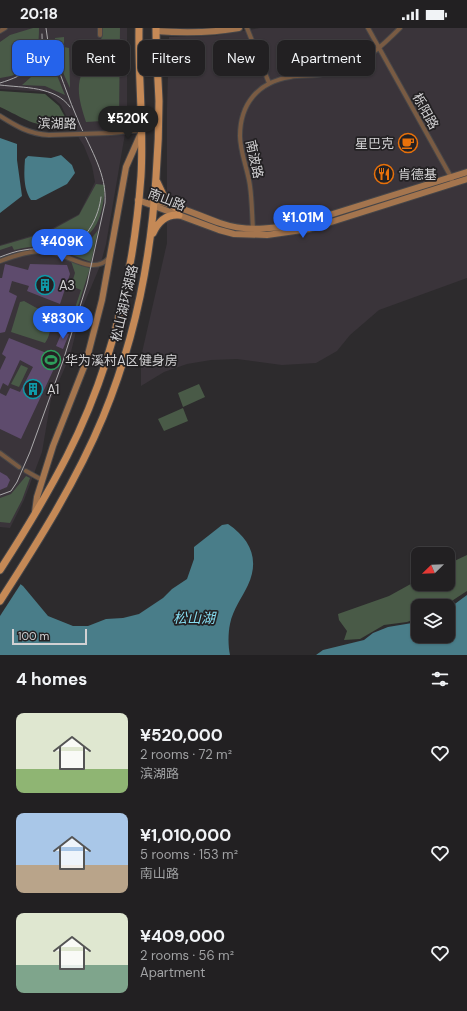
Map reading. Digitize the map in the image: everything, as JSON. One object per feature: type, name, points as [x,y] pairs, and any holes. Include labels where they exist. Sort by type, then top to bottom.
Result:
[{"type":"main road","name":"松山湖环湖路","points":[[0,570],[34,515],[68,454],[103,369],[118,318],[129,267],[138,200],[142,130],[139,28]]},
{"type":"main road","points":[[156,29],[201,32],[239,28]]},
{"type":"main road","name":"松山湖环湖路","points":[[0,601],[59,506],[110,399],[122,366],[135,316],[150,240],[154,203],[159,122],[156,29]]},
{"type":"main road","points":[[34,515],[42,480],[57,434],[86,362],[97,321],[111,257],[124,174],[128,161],[142,130]]},
{"type":"main road","name":"南山路","points":[[177,211],[219,230],[234,234],[284,234],[309,229],[452,181],[467,172]]},
{"type":"main road","points":[[150,240],[157,226],[162,220],[177,211],[164,198],[156,178]]},
{"type":"main road","name":"南山路","points":[[138,200],[154,203],[235,227],[253,229],[282,228],[452,181],[467,179]]},
{"type":"street","points":[[0,31],[5,28]]},
{"type":"street","points":[[100,28],[100,34]]},
{"type":"street","points":[[247,28],[269,83]]},
{"type":"street","name":"栎阳路","points":[[368,28],[452,181]]},
{"type":"street","name":"南波路","points":[[253,229],[250,186],[240,137],[241,121],[245,108],[252,97],[269,83],[290,77],[319,75],[345,67],[369,56],[380,49],[400,28]]},
{"type":"street","name":"滨湖路","points":[[0,116],[33,134],[49,135],[111,133],[142,130]]},
{"type":"street","points":[[0,260],[26,253],[46,251],[92,266],[100,266],[111,257]]},
{"type":"street","points":[[0,453],[19,467]]},
{"type":"street","points":[[26,471],[42,480]]},
{"type":"shaded area","points":[[0,28],[127,28],[127,40],[72,40],[72,76],[127,76],[127,122],[106,244],[100,266],[81,311],[70,356],[51,399],[42,452],[24,500],[10,528],[0,527],[0,245],[47,231],[79,214],[95,182],[92,166],[84,146],[70,124],[61,105],[46,92],[0,89]]},
{"type":"shaded area","points":[[260,28],[467,28],[467,278],[379,310],[350,335],[337,351],[316,363],[282,365],[237,359],[211,360],[187,364],[164,372],[141,386],[141,357],[167,243],[168,76],[205,76],[205,40],[169,40],[169,37],[213,36]]},
{"type":"green space","points":[[33,28],[39,28],[39,40],[12,40],[12,76],[0,78],[0,42],[10,35]]},
{"type":"green space","points":[[103,28],[120,28],[120,40],[101,40]]},
{"type":"green space","points":[[64,37],[64,40],[55,40],[55,38]]},
{"type":"green space","points":[[64,47],[69,48],[70,88],[65,76]]},
{"type":"green space","points":[[57,76],[65,95],[45,86],[22,85],[31,77]]},
{"type":"green space","points":[[81,76],[119,76],[119,120],[86,122],[82,110],[79,91]]},
{"type":"green space","points":[[0,91],[45,94],[59,106],[69,124],[47,125],[26,120],[0,107]]},
{"type":"green space","points":[[96,184],[105,185],[102,208],[96,224],[88,234],[78,240],[65,243],[14,250],[12,246],[0,250],[0,246],[48,232],[79,215]]},
{"type":"green space","points":[[98,230],[91,262],[56,249],[70,248],[88,243]]},
{"type":"green space","points":[[71,261],[90,268],[77,309],[75,308],[81,290],[71,286],[75,273]]},
{"type":"green space","points":[[24,301],[51,316],[50,330],[45,343],[11,332],[20,302]]},
{"type":"green space","points":[[21,365],[28,368],[19,387],[11,384]]},
{"type":"green space","points":[[199,384],[205,397],[183,407],[178,393]]},
{"type":"green space","points":[[183,408],[188,421],[164,431],[158,419]]},
{"type":"green space","points":[[26,476],[30,478],[22,500],[10,523],[0,522],[0,498],[11,494]]},
{"type":"green space","points":[[467,555],[467,591],[455,599],[411,599],[411,621],[384,625],[360,639],[344,640],[347,631],[339,620],[338,614],[389,596],[411,584],[411,591],[455,591],[455,561]]},
{"type":"water","points":[[0,138],[17,144],[17,160],[22,196],[0,213]]},
{"type":"water","points":[[61,155],[72,165],[75,173],[67,184],[36,200],[31,200],[25,186],[25,159],[28,156],[51,158]]},
{"type":"water","name":"松山湖","points":[[228,524],[242,536],[251,550],[253,558],[253,567],[248,585],[235,608],[231,619],[229,628],[230,655],[0,655],[0,569],[23,586],[48,616],[73,626],[88,626],[106,619],[123,618],[139,614],[163,598],[172,589],[187,579],[194,559],[194,547],[222,525]]},
{"type":"water","points":[[467,595],[467,655],[316,655],[323,650],[364,640],[373,633],[388,627],[411,623],[411,643],[455,643],[455,604]]},
{"type":"pier","points":[[0,567],[22,582],[0,616]]},
{"type":"building","name":"A3","points":[[5,264],[28,270],[30,264],[67,265],[70,274],[60,304],[27,291],[29,286],[12,281],[9,292],[17,296],[5,332],[0,333],[0,278],[2,278]]},
{"type":"building","points":[[62,332],[69,334],[63,349],[56,346]]},
{"type":"building","name":"A1","points":[[9,338],[59,358],[21,439],[0,429],[0,393],[6,396],[10,388],[20,392],[33,367],[20,360],[8,386],[3,383],[0,390],[0,370],[6,357],[2,354]]},
{"type":"building","points":[[0,472],[7,476],[10,480],[7,487],[0,490]]},
{"type":"tunnel","points":[[19,467],[26,471]]},
{"type":"tram line","points":[[0,495],[11,491],[17,482],[30,452],[63,361],[87,284],[105,203],[105,193],[101,173],[76,115],[48,42],[46,28]]},
{"type":"tram line","points":[[0,83],[18,76],[32,67],[40,54],[42,34]]},
{"type":"tram line","points":[[0,85],[38,89],[48,92],[64,100],[70,107]]},
{"type":"tram line","points":[[0,257],[21,250],[58,248],[76,243],[87,233],[95,219],[101,197]]},
{"type":"place","name":"星巴克","points":[[408,143]]},
{"type":"place","name":"肯德基","points":[[384,174]]},
{"type":"place","name":"A3","points":[[45,285]]},
{"type":"place","name":"华为溪村A区健身房","points":[[51,360]]},
{"type":"place","name":"A1","points":[[33,389]]}]
